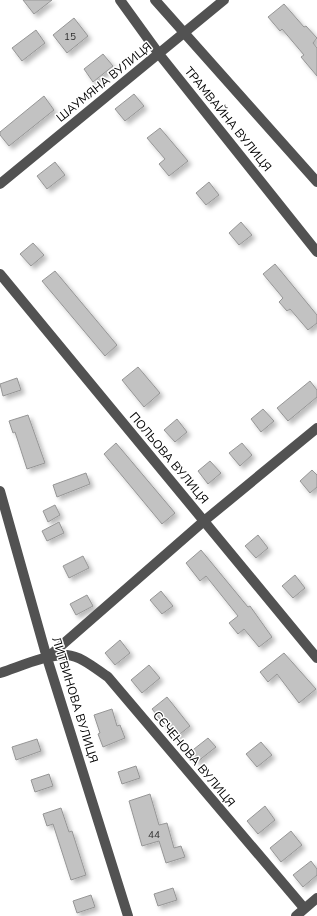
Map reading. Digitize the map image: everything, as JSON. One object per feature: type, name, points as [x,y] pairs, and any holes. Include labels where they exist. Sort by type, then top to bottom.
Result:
[{"type":"street","name":"ТРАМВАЙНА ВУЛИЦЯ","points":[[120,0],[159,54],[317,252]]},
{"type":"street","name":"ТРАМВАЙНА ВУЛИЦЯ","points":[[155,0],[317,182]]},
{"type":"street","name":"ШАУМЯНА ВУЛИЦЯ","points":[[0,184],[224,0]]},
{"type":"street","name":"ПОЛЬОВА ВУЛИЦЯ","points":[[0,274],[317,658]]},
{"type":"street","points":[[0,673],[48,658],[204,521],[317,428]]},
{"type":"street","name":"ЛИТВИНОВА ВУЛИЦЯ","points":[[0,491],[48,658],[128,916]]},
{"type":"street","name":"СЄЧЕНОВА ВУЛИЦЯ","points":[[48,658],[67,655],[86,662],[108,677],[304,908]]},
{"type":"street","points":[[296,916],[317,898]]},
{"type":"building","points":[[23,0],[52,0],[34,14]]},
{"type":"building","points":[[284,4],[304,27],[306,26],[317,38],[313,43],[317,48],[317,76],[301,57],[304,55],[282,29],[280,31],[268,17]]},
{"type":"building","points":[[74,18],[88,36],[67,53],[53,35]]},
{"type":"building","points":[[36,30],[45,43],[22,61],[12,48]]},
{"type":"building","points":[[103,54],[113,66],[93,82],[84,69]]},
{"type":"building","points":[[134,94],[144,106],[125,121],[115,109]]},
{"type":"building","points":[[44,96],[54,110],[9,146],[0,135],[0,132]]},
{"type":"building","points":[[160,128],[188,161],[169,176],[159,164],[165,159],[147,138]]},
{"type":"building","points":[[55,162],[65,175],[47,189],[37,176]]},
{"type":"building","points":[[209,182],[219,195],[206,205],[196,193]]},
{"type":"building","points":[[241,222],[252,235],[239,245],[229,233]]},
{"type":"building","points":[[33,243],[44,255],[31,266],[20,254]]},
{"type":"building","points":[[275,264],[317,315],[317,323],[308,330],[290,309],[287,311],[279,302],[283,298],[263,274]]},
{"type":"building","points":[[55,271],[117,345],[105,356],[42,281]]},
{"type":"building","points":[[138,367],[160,393],[144,407],[122,380]]},
{"type":"building","points":[[17,378],[21,390],[3,396],[0,384]]},
{"type":"building","points":[[310,381],[317,390],[317,397],[288,421],[277,408]]},
{"type":"building","points":[[263,409],[274,421],[261,432],[251,419]]},
{"type":"building","points":[[28,415],[45,463],[27,469],[15,432],[13,433],[9,421]]},
{"type":"building","points":[[177,419],[187,432],[175,442],[164,430]]},
{"type":"building","points":[[116,443],[175,513],[162,524],[104,454]]},
{"type":"building","points":[[242,443],[252,455],[240,466],[229,453]]},
{"type":"building","points":[[210,461],[221,473],[208,484],[198,471]]},
{"type":"building","points":[[312,470],[317,475],[317,487],[310,493],[300,481]]},
{"type":"building","points":[[86,473],[90,484],[57,497],[53,485]]},
{"type":"building","points":[[55,505],[60,515],[48,522],[43,511]]},
{"type":"building","points":[[59,522],[64,533],[47,541],[42,531]]},
{"type":"building","points":[[258,535],[268,548],[256,558],[245,546]]},
{"type":"building","points":[[201,550],[248,607],[250,606],[272,637],[259,647],[244,629],[238,634],[229,623],[238,616],[206,576],[200,581],[186,563]]},
{"type":"building","points":[[83,556],[89,568],[69,578],[63,566]]},
{"type":"building","points":[[295,575],[305,588],[293,598],[282,586]]},
{"type":"building","points":[[161,591],[173,606],[162,614],[150,600]]},
{"type":"building","points":[[87,595],[93,606],[76,615],[70,604]]},
{"type":"building","points":[[120,640],[130,653],[115,665],[105,653]]},
{"type":"building","points":[[284,653],[316,689],[299,703],[277,674],[268,682],[260,672]]},
{"type":"building","points":[[149,665],[160,678],[142,693],[131,680]]},
{"type":"building","points":[[167,697],[190,726],[175,738],[152,709]]},
{"type":"building","points":[[112,709],[117,726],[120,725],[125,738],[103,747],[98,734],[100,733],[94,715]]},
{"type":"building","points":[[208,738],[216,747],[197,762],[189,753]]},
{"type":"building","points":[[37,739],[41,751],[16,760],[12,747]]},
{"type":"building","points":[[261,742],[272,755],[257,767],[246,754]]},
{"type":"building","points":[[136,766],[140,778],[122,784],[118,772]]},
{"type":"building","points":[[49,774],[53,786],[35,792],[31,780]]},
{"type":"building","points":[[150,794],[159,825],[167,823],[174,848],[181,846],[185,857],[166,863],[159,841],[142,846],[129,801]]},
{"type":"building","points":[[265,806],[275,820],[258,834],[247,821]]},
{"type":"building","points":[[61,808],[69,832],[72,831],[86,875],[71,880],[53,824],[47,826],[43,814]]},
{"type":"building","points":[[291,831],[302,845],[281,862],[270,848]]},
{"type":"building","points":[[311,861],[317,869],[317,875],[303,887],[293,875]]},
{"type":"building","points":[[173,888],[177,900],[158,906],[154,894]]},
{"type":"building","points":[[91,895],[95,907],[77,913],[73,901]]}]
